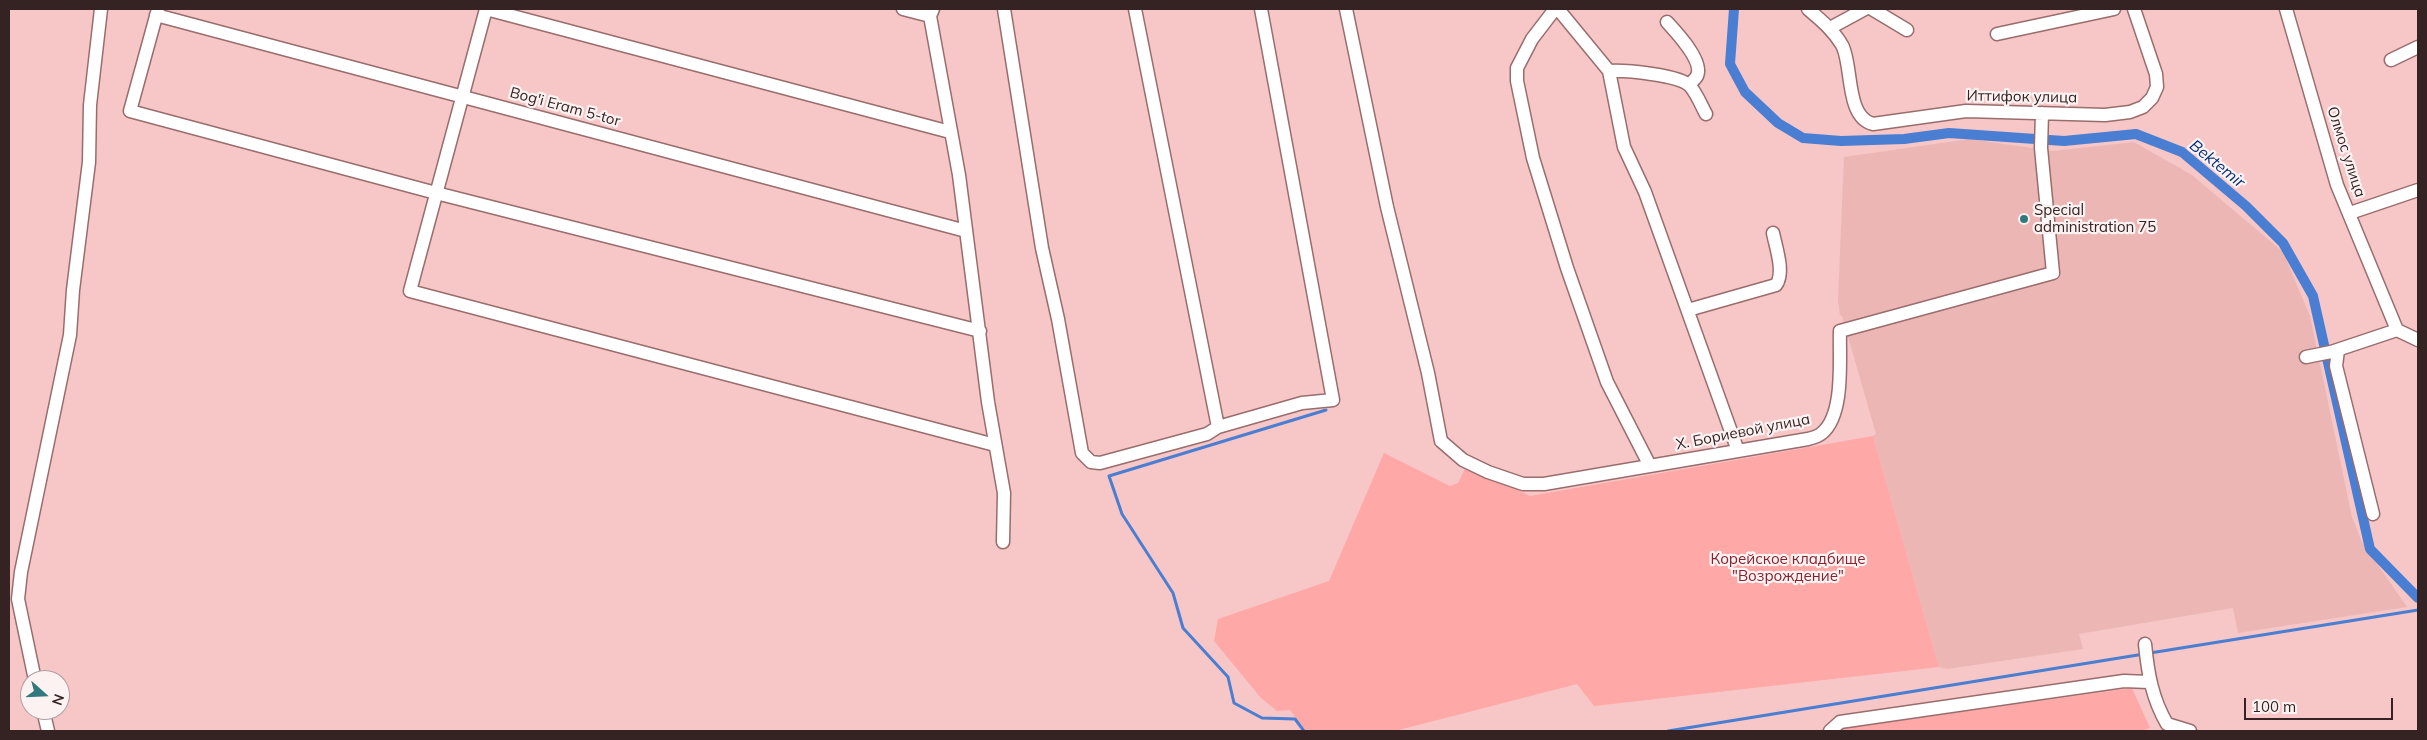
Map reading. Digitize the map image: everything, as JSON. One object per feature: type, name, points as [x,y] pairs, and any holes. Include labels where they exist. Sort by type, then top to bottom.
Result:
[{"type":"street","points":[[33,670],[18,599],[21,572],[70,335],[73,290],[89,162],[90,105],[101,9]]},
{"type":"street","points":[[950,132],[486,9],[410,291],[995,445]]},
{"type":"street","points":[[903,9],[931,12],[950,132],[959,175],[988,402],[1004,493],[1003,542]]},
{"type":"street","points":[[1004,9],[1042,248],[1058,319],[1082,453],[1091,462],[1100,463],[1207,434],[1218,427],[1302,403],[1333,400],[1261,9]]},
{"type":"street","points":[[1135,9],[1218,427]]},
{"type":"street","name":"Х. Бориевой улица","points":[[1346,9],[1384,197],[1428,373],[1440,441],[1463,460],[1488,472],[1522,484],[1544,484],[1808,439],[1822,434],[1831,422],[1836,409],[1840,331],[2053,273],[2041,148],[2040,129],[2042,113]]},
{"type":"street","points":[[1650,466],[1604,373],[1567,268],[1531,148],[1517,81],[1517,68],[1532,39],[1556,9],[1609,71],[1624,147],[1645,192],[1738,451]]},
{"type":"street","name":"Иттифок улица","points":[[1808,9],[1830,28],[1843,47],[1849,84],[1856,104],[1868,123],[1873,124],[1908,121],[1966,111],[2105,115],[2130,112],[2143,107],[2152,98],[2157,87],[2156,74],[2134,9]]},
{"type":"street","points":[[1830,28],[1864,9]]},
{"type":"street","points":[[1872,9],[1906,30]]},
{"type":"street","points":[[1996,34],[2114,9]]},
{"type":"street","name":"Олмос улица","points":[[2286,9],[2337,185],[2397,330]]},
{"type":"street","points":[[157,12],[130,111],[436,193],[980,331]]},
{"type":"street","name":"Bog'i Eram 5-tor","points":[[157,12],[462,96],[966,230]]},
{"type":"street","points":[[1667,22],[1684,40],[1697,64],[1697,76],[1689,85]]},
{"type":"street","points":[[2391,60],[2418,47]]},
{"type":"street","points":[[1609,71],[1624,70],[1669,78],[1689,85],[1706,114]]},
{"type":"street","points":[[2350,213],[2418,190]]},
{"type":"street","points":[[1688,310],[1776,286],[1779,277],[1778,258],[1773,234]]},
{"type":"street","points":[[2306,357],[2334,351],[2397,330],[2418,340]]},
{"type":"street","points":[[2334,351],[2336,366],[2373,514]]},
{"type":"street","points":[[2145,644],[2148,676],[2157,707],[2167,724],[2190,731]]},
{"type":"street","points":[[1830,731],[1840,722],[2148,676]]},
{"type":"shaded area","points":[[1969,139],[2053,151],[2134,142],[2192,175],[2283,252],[2310,316],[2352,517],[2362,542],[2407,607],[2238,633],[2233,608],[2079,634],[2083,649],[1947,669],[1939,667],[1873,436],[1876,434],[1842,316],[1840,315],[1838,300],[1844,157]]},
{"type":"green space","name":"Корейское кладбище \"Возрождение\"","points":[[1873,436],[1939,667],[1594,706],[1577,684],[1395,731],[1306,731],[1290,710],[1277,711],[1261,698],[1214,641],[1218,619],[1329,581],[1384,453],[1450,486],[1458,483],[1467,465],[1530,496]]},
{"type":"green space","points":[[2132,688],[2150,728],[2142,731],[1838,731],[1839,729]]},
{"type":"waterway","name":"Bektemir","points":[[1734,9],[1730,64],[1745,92],[1778,123],[1803,138],[1841,141],[1904,139],[1949,133],[2064,141],[2136,134],[2182,152],[2246,206],[2283,243],[2313,296],[2370,549],[2418,598]]},
{"type":"waterway","points":[[1304,731],[1295,719],[1262,718],[1234,703],[1228,677],[1183,628],[1173,593],[1122,514],[1109,476],[1326,410]]},
{"type":"waterway","points":[[2150,653],[2418,610]]},
{"type":"waterway","points":[[1668,731],[2144,654]]},
{"type":"place","name":"Special administration 75","points":[[2024,219]]}]
